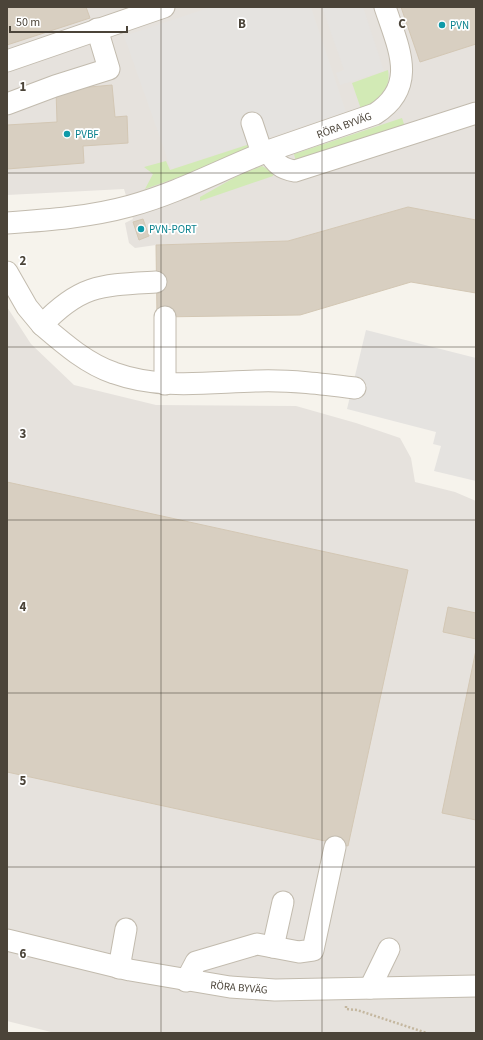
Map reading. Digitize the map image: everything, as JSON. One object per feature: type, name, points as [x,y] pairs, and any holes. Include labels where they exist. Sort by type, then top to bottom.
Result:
[{"type":"street","points":[[7,61],[164,7]]},
{"type":"street","name":"RÖRA BYVÄG","points":[[7,223],[83,217],[158,198],[265,152],[375,114],[385,108],[396,97],[402,71],[399,51],[385,7]]},
{"type":"street","points":[[7,104],[109,69],[97,29]]},
{"type":"street","points":[[252,123],[265,152],[284,170],[295,171],[476,113]]},
{"type":"street","points":[[7,272],[27,307],[42,325],[65,345],[90,362],[113,373],[143,382],[164,384],[260,381],[304,382],[355,388]]},
{"type":"street","points":[[42,325],[59,307],[83,292],[98,287],[156,282]]},
{"type":"street","points":[[164,384],[165,317]]},
{"type":"street","points":[[186,981],[196,962],[257,944],[299,952],[313,950],[335,847]]},
{"type":"street","points":[[273,947],[284,902]]},
{"type":"street","points":[[119,968],[126,929]]},
{"type":"street","name":"RÖRA BYVÄG","points":[[7,940],[119,968],[186,981],[230,987],[275,990],[476,986]]},
{"type":"street","points":[[370,988],[389,949]]},
{"type":"path","points":[[345,989],[346,1009],[357,1010],[427,1033]]},
{"type":"shaded area","points":[[7,7],[476,7],[476,220],[408,207],[288,241],[156,245],[135,248],[129,243],[125,223],[133,219],[124,189],[7,195]]},
{"type":"shaded area","points":[[211,7],[311,7],[346,112],[171,169],[124,36]]},
{"type":"shaded area","points":[[322,7],[363,7],[384,71],[340,85],[336,73],[344,70]]},
{"type":"shaded area","points":[[7,307],[31,344],[74,385],[156,405],[296,406],[356,423],[400,438],[411,458],[415,482],[455,492],[476,501],[476,1033],[55,1033],[7,1021]]},
{"type":"shaded area","points":[[366,330],[476,358],[476,481],[434,471],[441,446],[433,444],[436,432],[347,409]]},
{"type":"green space","points":[[388,70],[388,83],[382,94],[373,103],[361,109],[352,83]]},
{"type":"green space","points":[[402,118],[405,127],[296,162],[294,154]]},
{"type":"green space","points":[[250,144],[248,148],[202,169],[145,189],[153,174],[144,167],[166,161],[170,170]]},
{"type":"green space","points":[[262,166],[274,173],[273,176],[200,201],[200,197],[239,175]]},
{"type":"building","points":[[7,7],[86,7],[90,18],[7,45]]},
{"type":"building","name":"PVN","points":[[401,7],[476,7],[476,44],[420,62]]},
{"type":"building","name":"PVBF","points":[[112,85],[115,117],[127,116],[128,143],[83,146],[84,163],[7,169],[7,125],[57,122],[56,90]]},
{"type":"building","points":[[408,207],[476,220],[476,293],[411,282],[300,315],[157,317],[156,245],[288,241]]},
{"type":"building","name":"PVN-PORT","points":[[143,219],[149,236],[139,240],[133,222]]},
{"type":"building","points":[[7,482],[408,570],[348,846],[7,772]]},
{"type":"building","points":[[448,607],[476,613],[476,639],[443,632]]},
{"type":"building","points":[[476,650],[476,820],[442,813]]},
{"type":"place","name":"PVN","points":[[442,25]]},
{"type":"place","name":"PVBF","points":[[67,134]]},
{"type":"place","name":"PVN-PORT","points":[[141,229]]}]
